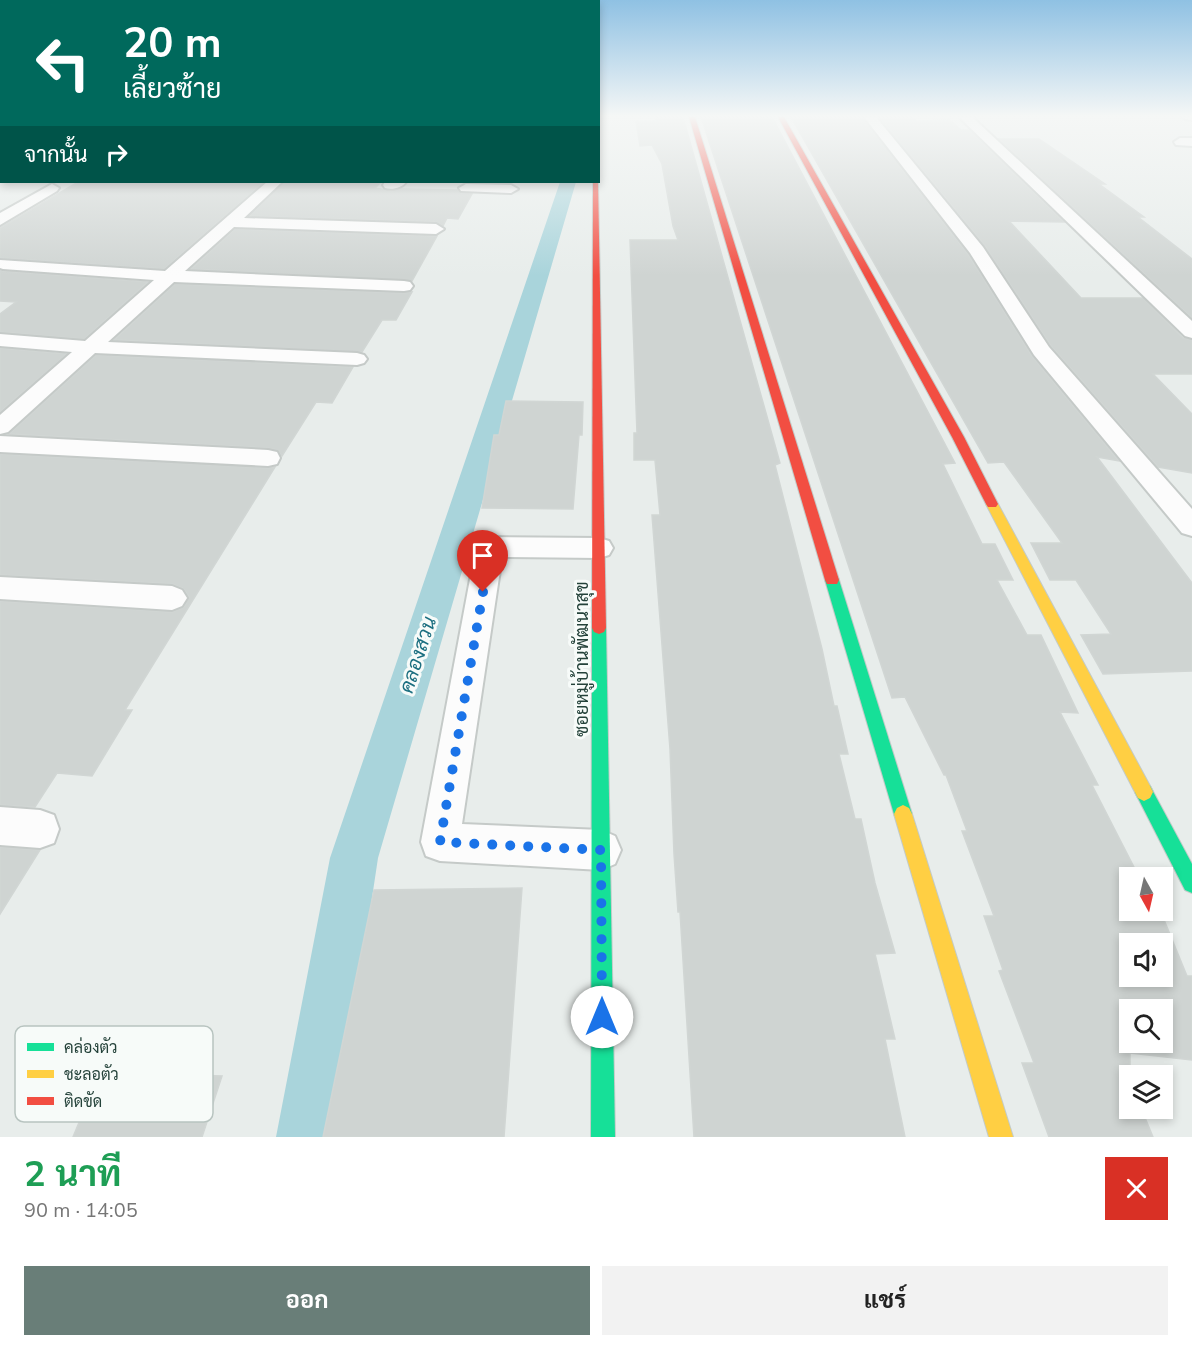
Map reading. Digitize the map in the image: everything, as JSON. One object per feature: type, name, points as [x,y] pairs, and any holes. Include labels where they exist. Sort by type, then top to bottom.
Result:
[{"type":"street","points":[[708,170],[1001,1137]]},
{"type":"street","points":[[810,170],[958,436],[1036,590],[1192,883]]},
{"type":"street","points":[[912,170],[977,251],[1041,351],[1192,526]]},
{"type":"street","points":[[1024,170],[1183,314],[1192,332]]},
{"type":"street","points":[[0,427],[274,183]]},
{"type":"street","name":"ซอยหมู่บ้านพัฒนาสุข","points":[[596,183],[603,1137]]},
{"type":"street","points":[[459,203],[468,185],[511,189]]},
{"type":"street","points":[[0,220],[52,188]]},
{"type":"street","points":[[228,222],[436,229]]},
{"type":"street","points":[[3,264],[167,276],[404,286]]},
{"type":"street","points":[[0,340],[89,347],[357,359]]},
{"type":"street","points":[[0,444],[268,458]]},
{"type":"street","points":[[599,548],[490,547],[440,842],[601,850]]},
{"type":"street","points":[[0,588],[172,598]]},
{"type":"street","points":[[0,826],[40,829]]},
{"type":"building","points":[[663,170],[698,170],[780,463],[775,465],[822,649],[834,706],[837,706],[848,754],[839,754],[855,819],[861,819],[875,883],[895,953],[875,954],[895,1039],[885,1039],[905,1137],[694,1137],[680,912],[678,912],[674,854],[670,749],[652,515],[660,515],[655,460],[634,460],[634,433],[637,433],[630,240],[678,240],[673,226]]},
{"type":"building","points":[[718,170],[800,170],[955,463],[943,464],[982,544],[995,544],[1013,580],[997,580],[1027,635],[1041,635],[1078,713],[1060,712],[1098,785],[1092,785],[1134,867],[1119,867],[1119,921],[1164,921],[1169,933],[1119,933],[1119,987],[1173,987],[1173,942],[1187,976],[1192,976],[1192,1060],[1130,1053],[1130,1065],[1119,1065],[1119,1119],[1146,1119],[1153,1137],[1049,1137],[1022,1063],[1034,1063],[999,971],[1003,970],[984,916],[994,916],[962,831],[967,831],[946,775],[905,697],[892,698]]},
{"type":"building","points":[[821,170],[903,170],[968,254],[1032,356],[1119,461],[1097,457],[1192,583],[1192,671],[1103,674],[1081,635],[1111,634],[1076,580],[1050,580],[1031,543],[1062,543],[1004,462],[988,463]]},
{"type":"building","points":[[923,170],[1010,170],[1064,222],[1009,221],[1081,298],[1143,298],[1183,338],[1192,340],[1192,374],[1153,374],[1192,414],[1192,473],[1158,467],[1051,346],[985,246]]},
{"type":"building","points":[[1032,170],[1085,170],[1105,184],[1099,184],[1144,217],[1138,217],[1192,259],[1192,318]]},
{"type":"building","points":[[76,183],[263,183],[164,269],[0,258],[0,228]]},
{"type":"building","points":[[283,183],[380,183],[375,188],[391,191],[401,189],[458,190],[461,193],[472,194],[458,219],[447,218],[443,226],[436,222],[249,216]]},
{"type":"building","points":[[235,229],[437,236],[412,281],[191,269]]},
{"type":"building","points":[[0,270],[148,282],[84,339],[0,332],[0,314],[16,302],[0,301]]},
{"type":"building","points":[[175,284],[412,292],[396,320],[382,320],[362,352],[114,340]]},
{"type":"building","points":[[0,348],[67,354],[0,412]]},
{"type":"building","points":[[96,355],[353,367],[332,403],[316,402],[282,456],[277,450],[268,448],[9,434]]},
{"type":"building","points":[[506,401],[583,402],[582,435],[579,435],[573,509],[482,508],[494,435],[499,435]]},
{"type":"building","points":[[0,454],[275,467],[125,710],[132,710],[92,776],[57,773],[35,807],[0,805],[0,601],[172,612],[184,607],[189,597],[183,588],[172,584],[0,575]]},
{"type":"building","points":[[0,847],[40,850],[0,914]]},
{"type":"building","points":[[522,888],[504,1137],[323,1137],[374,890]]},
{"type":"building","points":[[213,1076],[222,1076],[213,1103]]},
{"type":"building","points":[[79,1122],[207,1122],[202,1137],[73,1137]]},
{"type":"waterway","name":"คลองสวน","points":[[306,1137],[354,858],[568,183]]},
{"type":"traffic: fast","points":[[832,580],[903,814]]},
{"type":"traffic: fast","points":[[599,628],[603,1137]]},
{"type":"traffic: fast","points":[[1144,792],[1192,883]]},
{"type":"traffic: slow","points":[[992,504],[1144,792]]},
{"type":"traffic: slow","points":[[903,814],[1001,1137]]},
{"type":"traffic: jam","points":[[708,170],[832,580]]},
{"type":"traffic: jam","points":[[810,170],[958,437],[992,504]]},
{"type":"traffic: jam","points":[[596,183],[599,628]]},
{"type":"route","points":[[483,592],[440,842],[601,850],[602,1017]]}]
